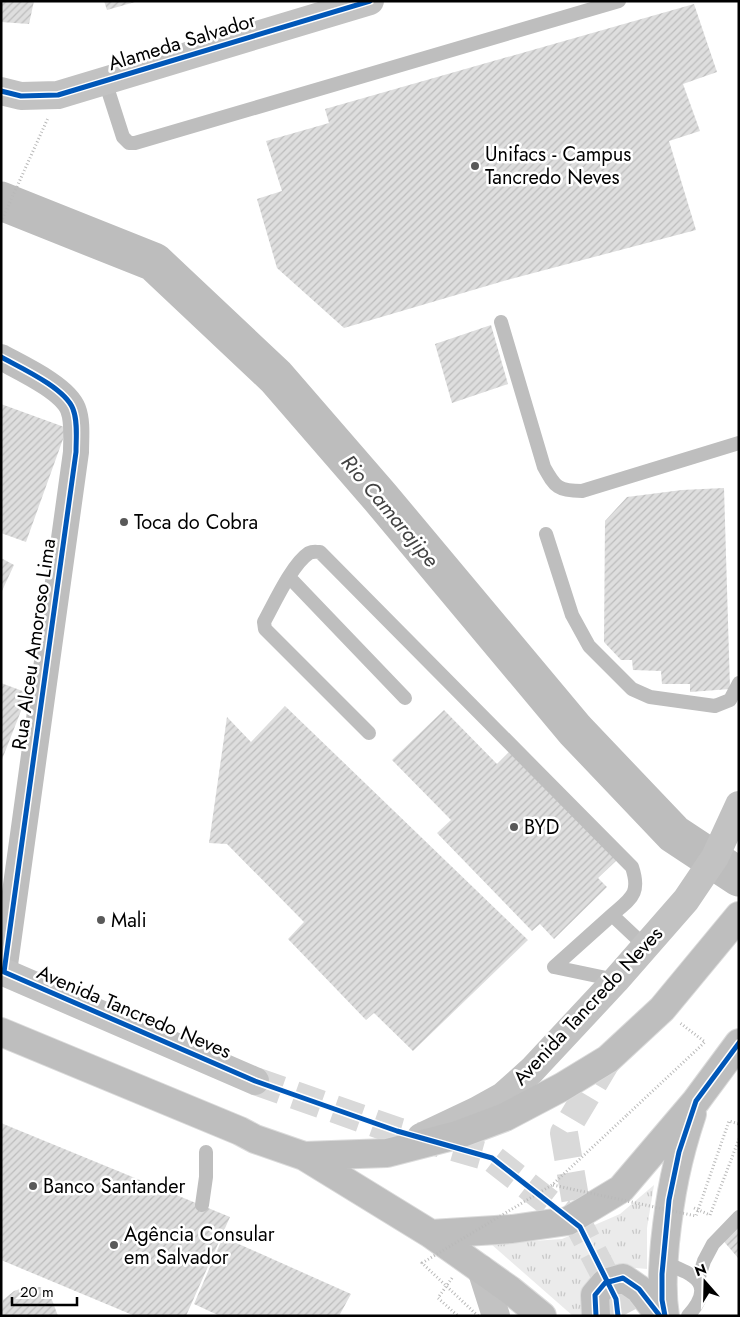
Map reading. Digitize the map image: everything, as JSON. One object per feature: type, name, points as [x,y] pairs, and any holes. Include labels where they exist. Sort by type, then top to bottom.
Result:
[{"type":"main road","name":"Avenida Tancredo Neves","points":[[1,1032],[255,1138],[304,1156],[387,1153],[457,1135],[505,1117],[562,1087],[608,1059],[662,1009],[739,916]]},
{"type":"main road","points":[[432,1234],[512,1229],[568,1220],[620,1189],[696,1101],[739,1043]]},
{"type":"main road","points":[[666,1316],[662,1300],[663,1262],[669,1200],[679,1152],[696,1101]]},
{"type":"main road","points":[[304,1156],[432,1234],[542,1316]]},
{"type":"main road","points":[[596,1316],[595,1295],[605,1283],[623,1278],[639,1289],[660,1316]]},
{"type":"street","name":"Alameda Salvador","points":[[1,91],[21,96],[58,95],[370,1]]},
{"type":"street","name":"Rua Alceu Amoroso Lima","points":[[1,357],[65,396],[73,408],[76,423],[76,452],[2,972]]},
{"type":"street","name":"Avenida Tancredo Neves","points":[[387,1153],[476,1111],[503,1096],[532,1070],[646,947],[686,900],[715,857],[739,805]]},
{"type":"street","name":"Avenida Tancredo Neves","points":[[2,972],[255,1081]]},
{"type":"street","points":[[481,1269],[496,1316]]},
{"type":"lane","points":[[105,81],[122,137],[129,143],[135,143],[619,1]]},
{"type":"lane","points":[[501,322],[544,467],[553,483],[566,491],[582,491],[739,443]]},
{"type":"lane","points":[[546,534],[572,615],[589,646],[632,689],[650,697],[715,706],[730,700],[739,683]]},
{"type":"lane","points":[[369,733],[265,629],[264,622],[289,577],[308,554],[313,551],[320,552],[632,867],[636,880],[633,896],[554,967],[616,980]]},
{"type":"lane","points":[[289,577],[405,698]]},
{"type":"lane","points":[[612,915],[646,947]]},
{"type":"lane","points":[[202,1205],[206,1177],[206,1152]]},
{"type":"lane","points":[[698,1280],[712,1244],[739,1217]]},
{"type":"lane","points":[[663,1262],[691,1273],[698,1280],[701,1288],[700,1298],[688,1316]]},
{"type":"path","points":[[1,222],[43,129]]},
{"type":"path","points":[[478,1316],[422,1263],[552,1185],[705,1042],[662,1009]]},
{"type":"path","points":[[552,1185],[696,1216],[729,1121],[739,1124]]},
{"type":"path","points":[[710,1215],[739,1139]]},
{"type":"path","points":[[438,1298],[458,1316]]},
{"type":"green space","points":[[654,1185],[647,1228],[647,1269],[603,1265],[582,1291],[581,1316],[573,1316],[491,1244],[562,1239],[620,1214]]},
{"type":"building","points":[[1,1],[34,1],[29,24],[1,22]]},
{"type":"building","points":[[104,1],[135,1],[135,2],[107,10]]},
{"type":"building","name":"Unifacs - Campus Tancredo Neves","points":[[694,4],[717,72],[683,84],[700,131],[669,141],[696,230],[507,280],[344,328],[277,268],[257,199],[282,191],[266,141],[329,123],[325,109]]},
{"type":"building","points":[[491,325],[508,384],[452,403],[435,344]]},
{"type":"building","points":[[1,404],[67,428],[26,542],[1,533]]},
{"type":"building","points":[[724,488],[730,689],[690,692],[690,684],[662,684],[661,671],[633,670],[632,660],[621,660],[604,642],[605,521],[627,497],[682,490]]},
{"type":"building","points":[[1,558],[14,565],[1,593]]},
{"type":"building","points":[[1,683],[28,693],[1,762]]},
{"type":"building","points":[[285,706],[528,940],[413,1051],[374,1013],[366,1020],[288,939],[304,922],[227,844],[209,843],[227,717],[251,742]]},
{"type":"building","name":"BYD","points":[[444,710],[497,764],[510,751],[617,860],[598,878],[607,887],[554,939],[540,924],[532,931],[437,833],[451,820],[392,760]]},
{"type":"building","points":[[1,1123],[230,1217],[186,1316],[135,1316],[1,1260]]},
{"type":"building","points":[[739,1223],[739,1259],[720,1237]]},
{"type":"building","points":[[223,1237],[351,1294],[339,1316],[220,1316],[194,1304]]},
{"type":"building","points":[[26,1287],[40,1287],[49,1292],[58,1316],[1,1316],[3,1300],[14,1291]]},
{"type":"waterway","name":"Rio Camarajipe","points":[[1,201],[154,262],[276,377],[380,497],[575,730],[674,834],[739,877]]},
{"type":"tunnel","points":[[608,1059],[564,1133],[580,1227],[626,1316]]},
{"type":"tunnel","points":[[255,1081],[397,1131],[492,1158],[580,1227]]},
{"type":"cycle path","points":[[1,91],[21,96],[58,95],[370,1]]},
{"type":"cycle path","points":[[1,357],[52,386],[68,401],[76,419],[76,452],[4,972],[255,1081],[397,1131],[492,1158],[580,1227],[616,1299],[618,1316]]},
{"type":"cycle path","points":[[665,1316],[662,1300],[662,1274],[669,1200],[679,1152],[696,1101],[739,1043]]},
{"type":"cycle path","points":[[596,1316],[595,1295],[605,1283],[623,1278],[639,1289],[660,1316]]},
{"type":"place","name":"Unifacs - Campus Tancredo Neves","points":[[475,166]]},
{"type":"place","name":"Toca do Cobra","points":[[124,522]]},
{"type":"place","name":"BYD","points":[[514,827]]},
{"type":"place","name":"Mali","points":[[101,920]]},
{"type":"place","name":"Banco Santander","points":[[33,1186]]},
{"type":"place","name":"Agência Consular em Salvador","points":[[114,1245]]}]
